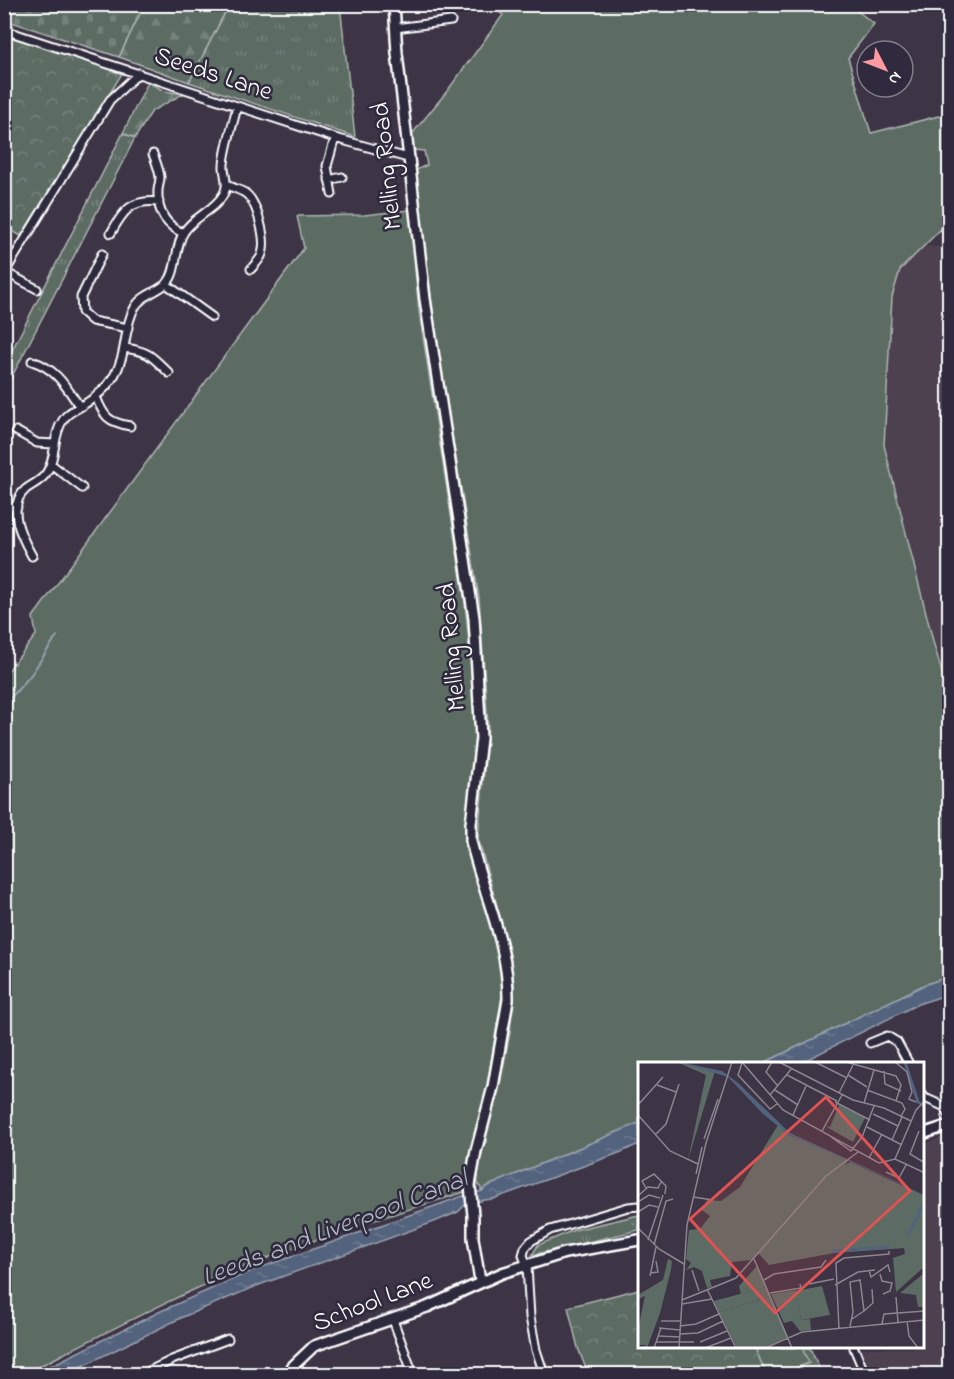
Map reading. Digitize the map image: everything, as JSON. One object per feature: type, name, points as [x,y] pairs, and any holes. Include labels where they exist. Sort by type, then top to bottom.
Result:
[{"type":"street","name":"Melling Road","points":[[394,4],[408,158],[429,336],[474,618],[482,738],[471,824],[471,841],[501,945],[508,986],[493,1087],[476,1151],[470,1190],[473,1238],[480,1281]]},
{"type":"street","points":[[395,28],[451,21]]},
{"type":"street","name":"Seeds Lane","points":[[4,30],[335,138],[408,158]]},
{"type":"street","points":[[38,289],[5,272],[110,100],[139,73]]},
{"type":"street","points":[[33,556],[22,538],[16,520],[21,496],[25,490],[47,474],[54,444],[63,420],[72,410],[96,397],[113,379],[122,362],[134,308],[142,299],[166,284],[173,275],[177,245],[183,233],[223,196],[228,185],[224,166],[237,106]]},
{"type":"street","points":[[332,194],[327,166],[335,138]]},
{"type":"street","points":[[153,154],[159,170],[159,202],[164,219],[174,229],[183,233]]},
{"type":"street","points":[[329,180],[342,177]]},
{"type":"street","points":[[228,185],[244,192],[256,208],[263,235],[262,255],[251,269]]},
{"type":"street","points":[[111,233],[122,214],[131,206],[143,201],[159,202]]},
{"type":"street","points":[[102,254],[81,297],[82,312],[92,321],[128,328]]},
{"type":"street","points":[[166,284],[212,317]]},
{"type":"street","points":[[125,348],[147,353],[169,373]]},
{"type":"street","points":[[33,361],[45,365],[62,380],[80,407]]},
{"type":"street","points":[[96,397],[102,412],[109,420],[130,426]]},
{"type":"street","points":[[16,431],[37,443],[54,444]]},
{"type":"street","points":[[51,464],[82,488]]},
{"type":"street","points":[[4,506],[17,507]]},
{"type":"street","points":[[870,1043],[887,1036],[897,1042],[908,1062]]},
{"type":"street","points":[[924,1097],[945,1107],[950,1118]]},
{"type":"street","points":[[924,1133],[950,1125]]},
{"type":"street","points":[[544,1374],[536,1350],[530,1317],[527,1266],[523,1255],[525,1248],[531,1240],[550,1230],[616,1210],[638,1206]]},
{"type":"street","name":"School Lane","points":[[288,1374],[314,1346],[427,1307],[480,1281],[565,1253],[638,1240]]},
{"type":"street","points":[[393,1320],[413,1374]]},
{"type":"street","points":[[143,1374],[171,1360],[228,1339]]},
{"type":"street","points":[[855,1349],[865,1374]]},
{"type":"shaded area","points":[[925,246],[943,247],[950,253],[949,696],[884,445],[892,297],[900,270]]},
{"type":"shaded area","points":[[949,1135],[949,1362],[920,1374],[872,1374],[860,1349],[924,1349],[924,1144]]},
{"type":"green space","points":[[5,4],[144,5],[119,57],[5,20]]},
{"type":"green space","points":[[144,5],[229,5],[189,82],[119,57]]},
{"type":"green space","points":[[229,5],[340,5],[355,137],[189,82]]},
{"type":"green space","points":[[489,5],[851,5],[874,24],[863,39],[855,39],[855,49],[848,58],[855,81],[855,99],[861,99],[871,133],[947,114],[950,122],[949,221],[900,270],[892,297],[884,445],[949,696],[949,977],[926,984],[766,1062],[638,1062],[638,1123],[486,1187],[481,1192],[478,1185],[479,1167],[487,1139],[473,1143],[469,1162],[468,1191],[336,1233],[257,1262],[168,1302],[24,1374],[5,1374],[4,676],[36,635],[33,617],[304,248],[297,216],[364,215],[409,210],[411,225],[422,213],[416,170],[427,165],[424,151],[414,150],[412,134],[448,90],[503,15]],"holes":[[[426,259],[440,362],[479,598],[488,726],[478,838],[508,946],[514,985],[510,1033],[496,1104],[483,1111],[503,989],[497,947],[467,844],[466,829],[475,751],[475,699],[465,603],[419,311],[415,269]]]},
{"type":"green space","points":[[4,35],[123,72],[21,236],[5,227]]},
{"type":"green space","points":[[148,82],[164,91],[183,94],[152,111],[135,138],[123,133]]},
{"type":"green space","points":[[123,133],[135,138],[5,390],[5,364]]},
{"type":"green space","points":[[638,1215],[638,1230],[532,1255],[538,1245],[574,1230]]},
{"type":"green space","points":[[638,1289],[638,1349],[810,1349],[822,1374],[588,1374],[578,1348],[568,1307]]},
{"type":"green space","points":[[755,1349],[802,1349],[809,1363],[780,1374],[766,1374]]},
{"type":"water","points":[[949,977],[949,994],[918,1004],[802,1062],[766,1062],[926,984]]},
{"type":"water","points":[[638,1123],[638,1144],[619,1153],[493,1199],[465,1205],[458,1212],[434,1222],[259,1285],[185,1316],[66,1374],[34,1374],[161,1311],[254,1270],[482,1191],[486,1187]]},
{"type":"waterway","points":[[4,705],[30,676],[57,636]]},
{"type":"water label","name":"Leeds and Liverpool Canal","points":[[335,1229]]}]
